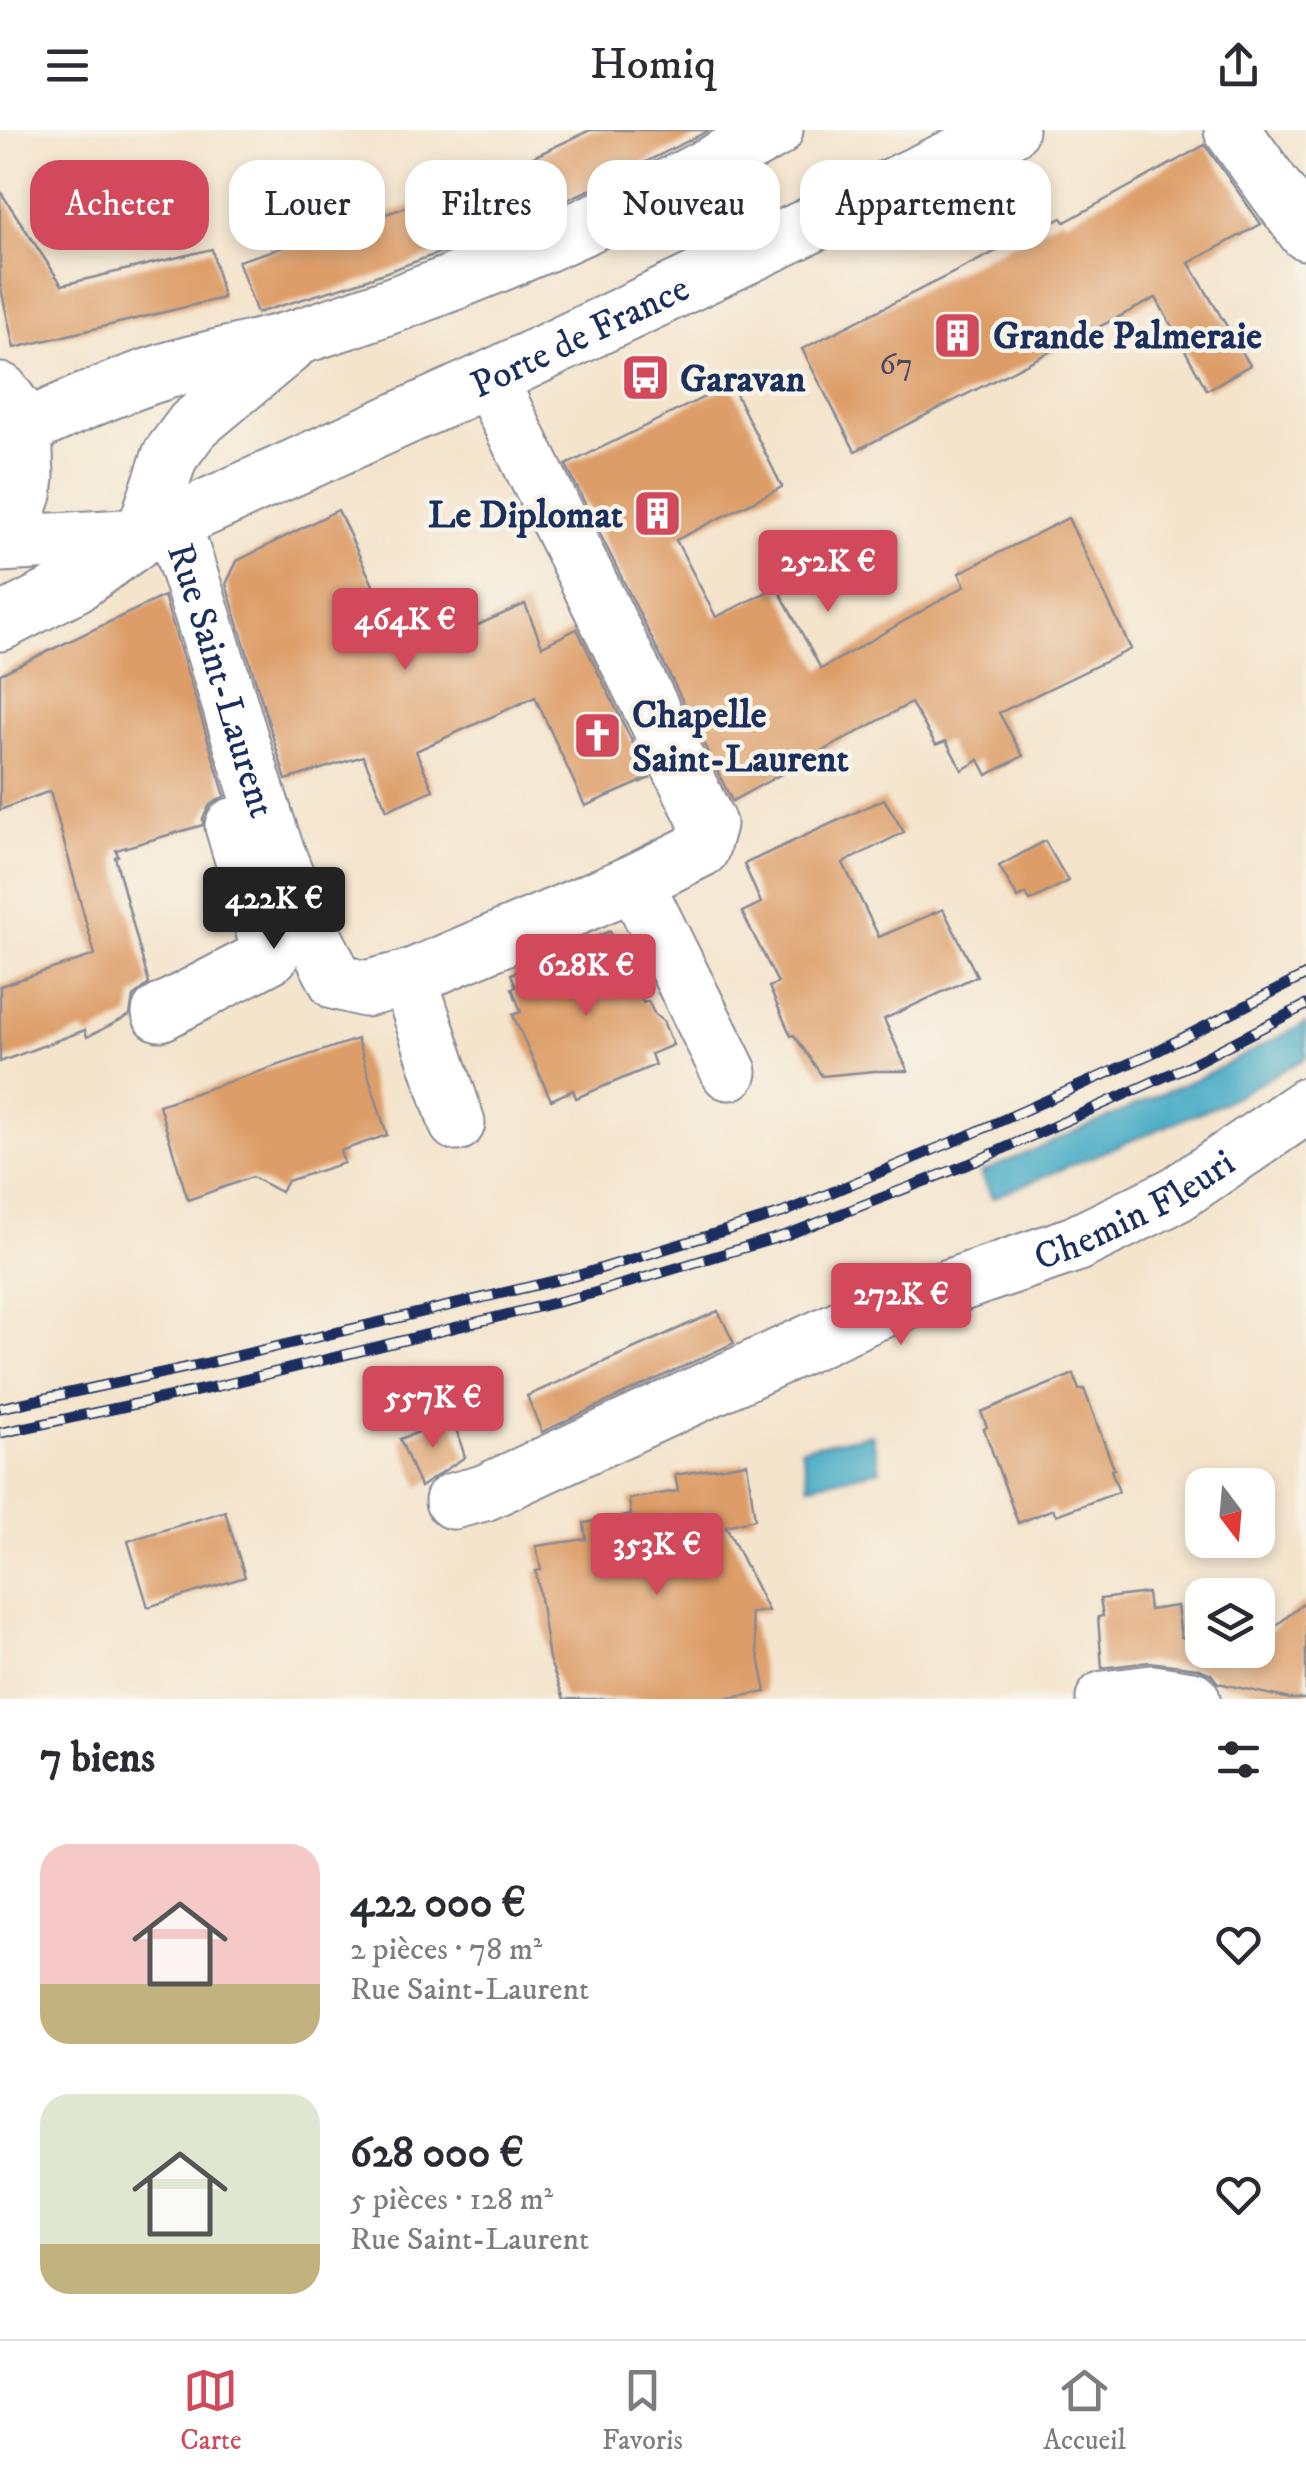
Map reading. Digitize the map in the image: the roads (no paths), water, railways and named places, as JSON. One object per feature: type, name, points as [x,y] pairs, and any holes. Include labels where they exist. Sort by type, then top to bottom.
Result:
[{"type":"street","points":[[157,530],[4,543],[24,494],[26,478],[6,412],[110,392],[169,370],[299,336],[387,306],[542,246],[706,168],[774,130]]},
{"type":"street","name":"Porte de France","points":[[157,530],[489,379],[1010,130]]},
{"type":"street","points":[[1232,130],[1306,232]]},
{"type":"street","points":[[0,623],[76,584],[157,530],[170,456],[181,440],[299,336]]},
{"type":"street","name":"Rue Saint-Laurent","points":[[157,530],[194,583],[277,854],[337,982],[365,989],[409,978],[634,882],[701,848],[708,824],[489,379]]},
{"type":"street","points":[[160,1013],[272,955],[224,795],[219,751],[235,724]]},
{"type":"street","points":[[634,882],[729,1072]]},
{"type":"street","points":[[409,978],[457,1122]]},
{"type":"street","name":"Chemin Fleuri","points":[[453,1501],[484,1493],[874,1313],[1074,1244],[1177,1194],[1306,1106]]},
{"type":"street","points":[[1104,1699],[1152,1693],[1192,1699]]},
{"type":"water","points":[[1306,1023],[1306,1058],[1222,1103],[992,1198],[981,1173],[1207,1074]]},
{"type":"water","points":[[872,1434],[880,1470],[809,1485],[801,1448]]},
{"type":"railway","points":[[0,1408],[583,1274],[782,1213],[1157,1051],[1306,975]]},
{"type":"railway","points":[[0,1433],[215,1387],[594,1293],[786,1235],[976,1161],[1188,1066],[1306,1005]]},
{"type":"place","name":"Grande Palmeraie","points":[[958,335]]},
{"type":"place","name":"Garavan","points":[[645,378]]},
{"type":"place","name":"Le Diplomat","points":[[658,514]]},
{"type":"place","name":"Chapelle Saint-Laurent","points":[[597,736]]}]
